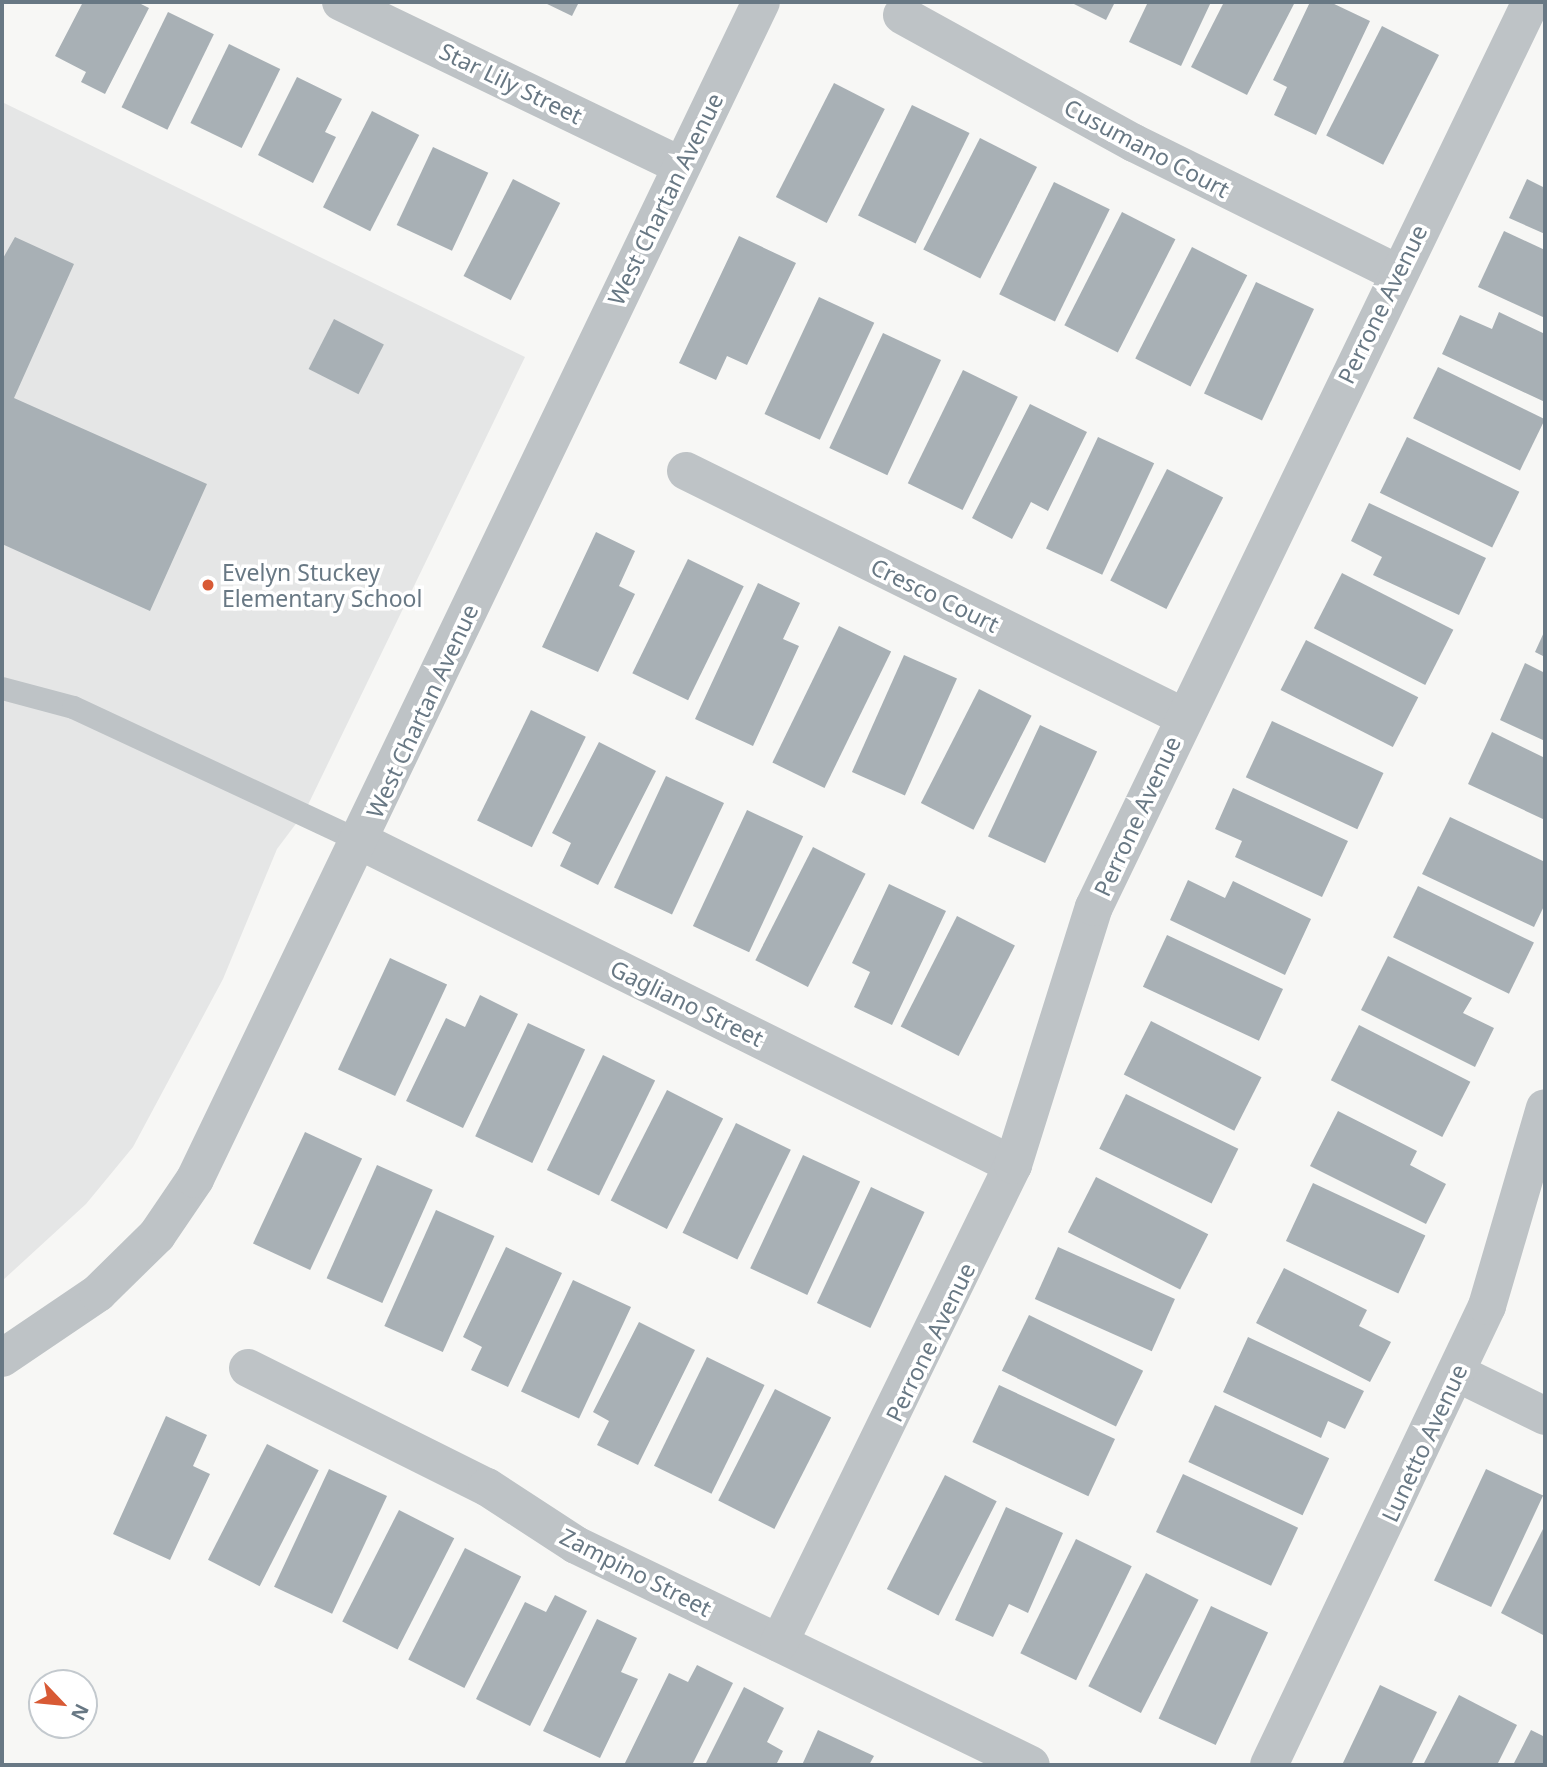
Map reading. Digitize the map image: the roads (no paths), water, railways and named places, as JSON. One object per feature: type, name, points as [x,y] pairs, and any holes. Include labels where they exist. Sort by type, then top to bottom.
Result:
[{"type":"street","name":"Star Lily Street","points":[[341,2],[382,10],[680,165]]},
{"type":"street","name":"West Chartan Avenue","points":[[2,1358],[98,1293],[157,1235],[227,1119],[680,165],[761,2]]},
{"type":"street","name":"Perrone Avenue","points":[[779,1643],[1013,1165],[1073,960],[1184,717],[1531,2]]},
{"type":"street","name":"Cusumano Court","points":[[902,15],[1134,143],[1397,274]]},
{"type":"street","name":"Cresco Court","points":[[686,471],[1184,717]]},
{"type":"street","name":"Gagliano Street","points":[[360,841],[1013,1165]]},
{"type":"street","name":"Lunetto Avenue","points":[[1269,1765],[1487,1306],[1545,1108]]},
{"type":"street","name":"Zampino Street","points":[[247,1368],[487,1487],[576,1545],[1031,1765]]},
{"type":"street","points":[[1457,1373],[1545,1416]]},
{"type":"lane","points":[[2,688],[41,695],[145,738],[360,841]]},
{"type":"place","name":"Evelyn Stuckey Elementary School","points":[[208,585]]}]
